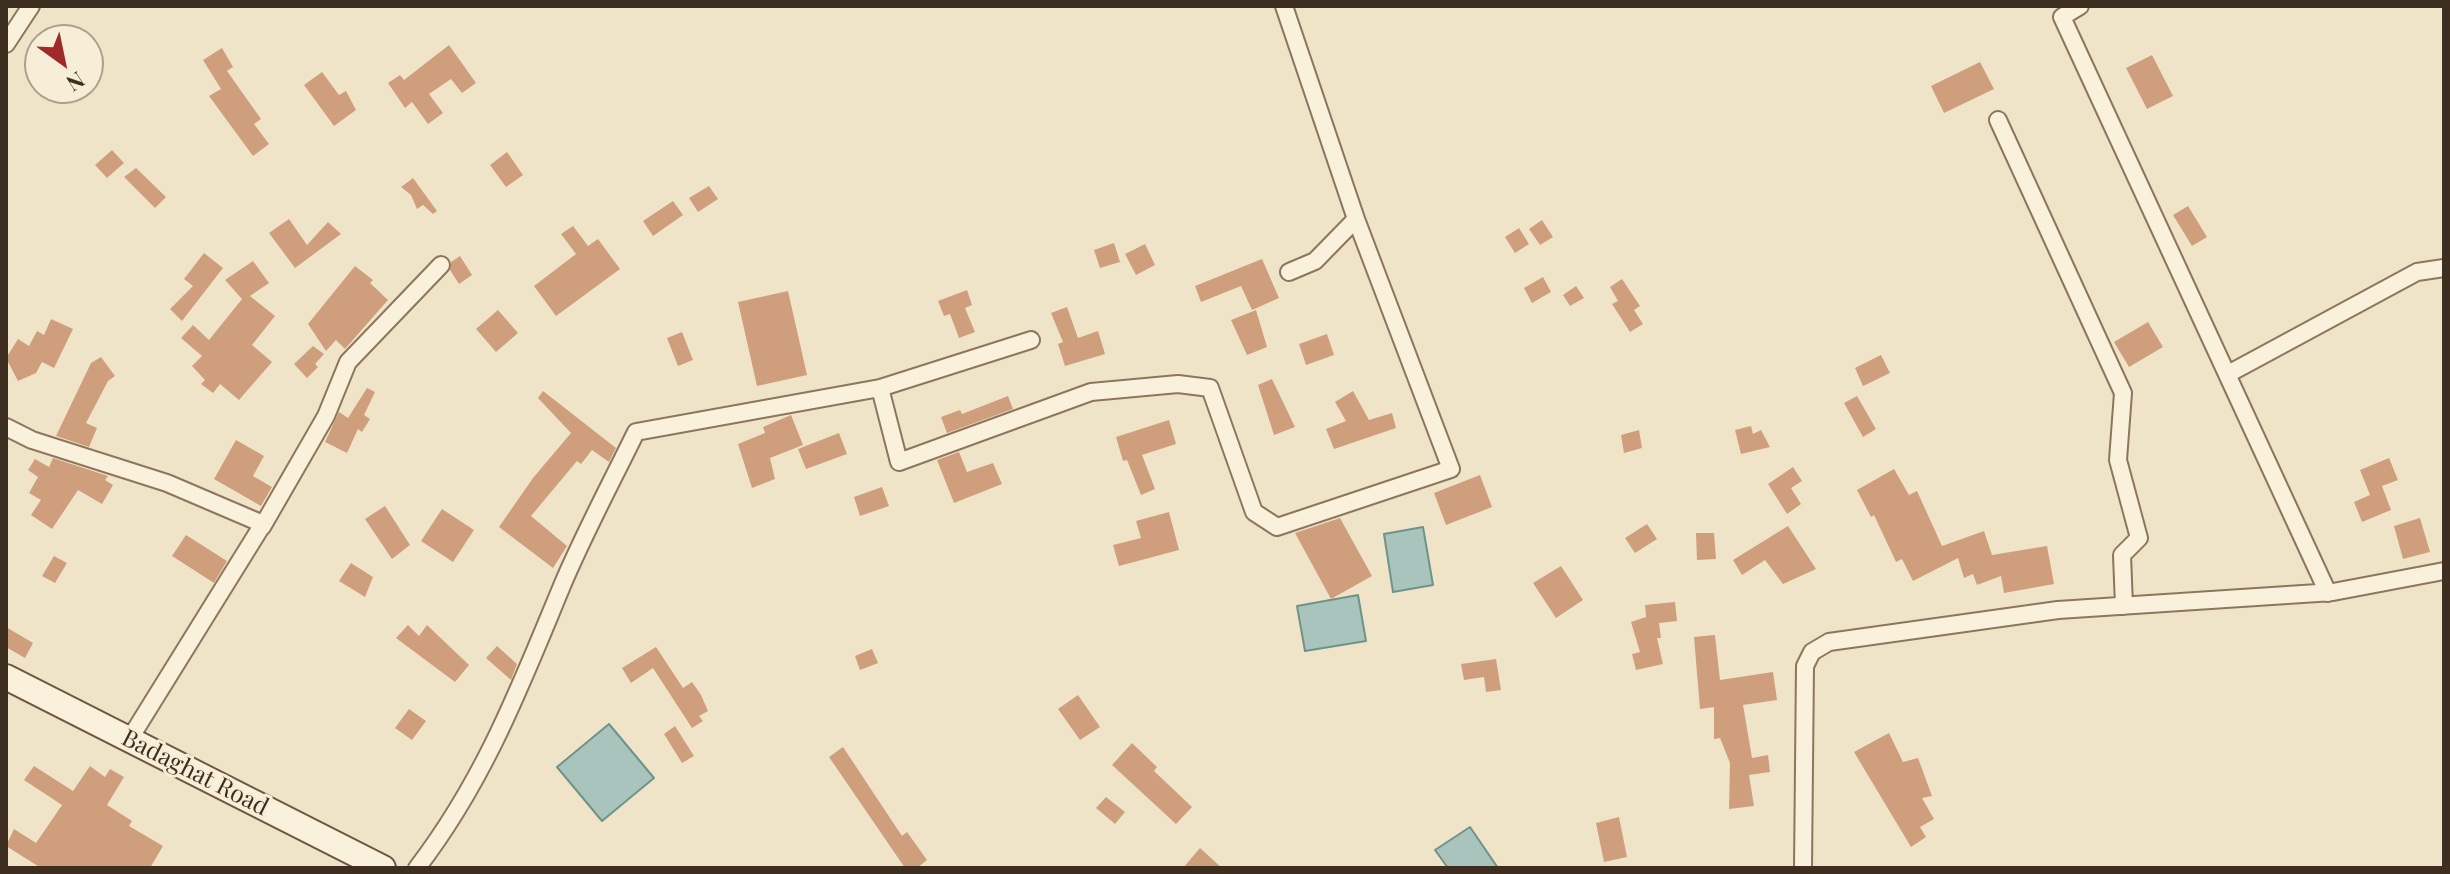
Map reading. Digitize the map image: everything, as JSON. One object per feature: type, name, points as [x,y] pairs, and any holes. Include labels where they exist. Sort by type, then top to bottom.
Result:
[{"type":"main road","name":"Badaghat Road","points":[[6,677],[383,868]]},
{"type":"street","points":[[6,44],[31,6]]},
{"type":"street","points":[[880,388],[899,462],[1091,392],[1178,384],[1210,388],[1254,512],[1277,527],[1451,469],[1356,219],[1284,6]]},
{"type":"street","points":[[2080,6],[2062,17],[2328,593]]},
{"type":"street","points":[[1998,120],[2123,393],[2118,460],[2139,538],[2122,555],[2124,606]]},
{"type":"street","points":[[1289,272],[1315,261],[1356,219]]},
{"type":"street","points":[[129,740],[262,527],[326,416],[348,362],[441,265]]},
{"type":"street","points":[[2228,374],[2417,272],[2444,268]]},
{"type":"street","points":[[417,868],[456,818],[510,714],[566,577],[636,432],[880,388],[1031,340]]},
{"type":"street","points":[[6,427],[32,440],[167,483],[263,524],[262,527]]},
{"type":"street","points":[[1803,868],[1805,666],[1812,652],[1829,642],[2058,610],[2328,593],[2444,571]]},
{"type":"water","points":[[1423,527],[1433,585],[1393,592],[1384,534]]},
{"type":"water","points":[[1358,595],[1366,641],[1305,651],[1297,606]]},
{"type":"water","points":[[609,724],[654,778],[602,821],[557,767]]},
{"type":"water","points":[[1470,827],[1498,868],[1448,868],[1435,850]]},
{"type":"building","points":[[449,45],[476,83],[462,93],[451,79],[429,94],[443,113],[428,124],[412,102],[405,108],[388,83],[400,75],[404,80]]},
{"type":"building","points":[[222,48],[233,67],[227,71],[261,119],[254,124],[269,144],[253,156],[209,96],[221,89],[203,60]]},
{"type":"building","points":[[2152,55],[2173,96],[2147,109],[2126,68]]},
{"type":"building","points":[[1980,62],[1994,89],[1944,113],[1931,86]]},
{"type":"building","points":[[322,72],[339,95],[346,91],[356,110],[334,126],[304,85]]},
{"type":"building","points":[[112,150],[124,163],[107,178],[95,165]]},
{"type":"building","points":[[507,152],[523,175],[506,187],[490,165]]},
{"type":"building","points":[[136,168],[166,197],[155,208],[124,177]]},
{"type":"building","points":[[413,178],[437,211],[433,214],[423,205],[417,209],[411,195],[401,187]]},
{"type":"building","points":[[709,186],[718,199],[698,212],[689,198]]},
{"type":"building","points":[[673,201],[683,215],[653,236],[643,221]]},
{"type":"building","points":[[2188,206],[2207,237],[2192,246],[2173,215]]},
{"type":"building","points":[[289,219],[307,245],[328,222],[341,234],[295,268],[269,233]]},
{"type":"building","points":[[1542,220],[1553,237],[1540,245],[1529,229]]},
{"type":"building","points":[[573,226],[588,246],[598,239],[620,269],[556,316],[534,286],[576,254],[561,234]]},
{"type":"building","points":[[1519,228],[1529,244],[1515,253],[1505,237]]},
{"type":"building","points":[[1114,243],[1120,262],[1100,268],[1094,250]]},
{"type":"building","points":[[1145,244],[1155,265],[1136,275],[1125,254]]},
{"type":"building","points":[[204,253],[223,268],[182,321],[170,309],[193,286],[184,279]]},
{"type":"building","points":[[460,256],[472,275],[459,284],[450,270],[451,262]]},
{"type":"building","points":[[1262,259],[1279,298],[1252,310],[1241,286],[1201,302],[1195,286]]},
{"type":"building","points":[[253,261],[269,283],[250,296],[275,316],[252,345],[272,362],[239,400],[220,384],[213,393],[201,384],[205,380],[192,366],[202,356],[181,338],[193,325],[209,340],[242,299],[225,280]]},
{"type":"building","points":[[355,266],[373,280],[370,283],[388,300],[345,349],[336,340],[326,351],[308,324]]},
{"type":"building","points":[[1543,277],[1551,292],[1532,303],[1524,288]]},
{"type":"building","points":[[1622,279],[1640,306],[1634,310],[1643,324],[1630,332],[1612,304],[1618,301],[1610,287]]},
{"type":"building","points":[[1576,286],[1584,298],[1570,306],[1563,295]]},
{"type":"building","points":[[967,290],[972,305],[965,308],[975,332],[959,338],[950,314],[944,316],[938,301]]},
{"type":"building","points":[[788,291],[807,375],[757,386],[738,302]]},
{"type":"building","points":[[1067,307],[1078,338],[1098,331],[1105,354],[1065,366],[1058,344],[1063,342],[1051,313]]},
{"type":"building","points":[[498,310],[518,333],[496,352],[476,329]]},
{"type":"building","points":[[1256,310],[1267,347],[1247,355],[1231,320]]},
{"type":"building","points":[[51,319],[73,329],[54,368],[42,362],[36,373],[18,381],[6,358],[18,339],[29,346],[37,331],[44,335]]},
{"type":"building","points":[[2148,322],[2163,347],[2129,367],[2114,342]]},
{"type":"building","points":[[682,332],[693,360],[678,366],[667,338]]},
{"type":"building","points":[[1327,334],[1334,355],[1306,365],[1299,344]]},
{"type":"building","points":[[313,346],[324,354],[315,364],[318,367],[307,378],[294,364]]},
{"type":"building","points":[[1881,355],[1890,373],[1863,386],[1855,368]]},
{"type":"building","points":[[101,357],[115,376],[108,381],[86,423],[97,428],[89,447],[56,436],[91,363]]},
{"type":"building","points":[[1272,379],[1295,427],[1274,435],[1258,385]]},
{"type":"building","points":[[367,388],[375,392],[364,415],[370,419],[362,432],[358,429],[347,453],[325,442],[339,412],[348,418]]},
{"type":"building","points":[[543,391],[616,448],[609,462],[592,450],[581,464],[577,461],[531,516],[567,546],[553,568],[499,527],[533,478],[571,433],[538,398]]},
{"type":"building","points":[[1353,391],[1369,420],[1392,413],[1396,428],[1334,449],[1326,429],[1346,421],[1335,402]]},
{"type":"building","points":[[1008,396],[1013,409],[947,433],[941,417],[960,410],[962,414]]},
{"type":"building","points":[[1857,396],[1876,429],[1863,437],[1844,403]]},
{"type":"building","points":[[791,415],[803,445],[770,458],[775,479],[752,488],[738,444],[765,433],[763,427]]},
{"type":"building","points":[[1169,420],[1176,444],[1142,455],[1155,489],[1141,495],[1127,460],[1123,461],[1116,437]]},
{"type":"building","points":[[1751,426],[1753,434],[1761,430],[1770,447],[1741,454],[1735,430]]},
{"type":"building","points":[[1639,430],[1642,448],[1624,453],[1621,435]]},
{"type":"building","points":[[839,433],[847,454],[806,469],[798,449]]},
{"type":"building","points":[[236,440],[264,456],[253,476],[272,487],[261,506],[214,479]]},
{"type":"building","points":[[959,452],[967,472],[993,463],[1002,484],[954,503],[937,460]]},
{"type":"building","points":[[53,458],[108,476],[105,480],[113,485],[102,504],[78,490],[52,529],[31,515],[41,500],[29,493],[38,477],[28,470],[35,459],[49,467]]},
{"type":"building","points":[[2389,458],[2398,480],[2382,486],[2391,510],[2362,522],[2354,502],[2370,495],[2360,470]]},
{"type":"building","points":[[1793,467],[1802,481],[1791,488],[1801,504],[1787,514],[1768,484]]},
{"type":"building","points":[[1894,469],[1909,495],[1917,491],[1942,546],[1984,531],[1992,555],[2047,546],[2054,584],[2004,593],[2001,576],[1977,585],[1973,574],[1964,578],[1958,558],[1913,581],[1902,559],[1896,562],[1874,515],[1871,517],[1857,490]]},
{"type":"building","points":[[1480,475],[1492,507],[1446,525],[1434,493]]},
{"type":"building","points":[[882,487],[889,506],[860,516],[854,497]]},
{"type":"building","points":[[385,506],[410,545],[392,559],[365,519]]},
{"type":"building","points":[[442,509],[474,530],[453,562],[421,541]]},
{"type":"building","points":[[1169,512],[1179,550],[1119,566],[1113,545],[1141,538],[1136,521]]},
{"type":"building","points":[[1340,518],[1372,576],[1331,599],[1295,533]]},
{"type":"building","points":[[2420,518],[2430,552],[2403,559],[2394,526]]},
{"type":"building","points":[[1647,524],[1657,539],[1635,553],[1625,538]]},
{"type":"building","points":[[1788,526],[1816,569],[1783,584],[1765,560],[1742,575],[1733,560]]},
{"type":"building","points":[[1696,533],[1714,533],[1716,559],[1697,560]]},
{"type":"building","points":[[186,535],[227,561],[214,583],[172,556]]},
{"type":"building","points":[[54,556],[67,563],[55,583],[42,576]]},
{"type":"building","points":[[351,563],[373,577],[365,597],[339,581]]},
{"type":"building","points":[[1561,566],[1583,600],[1556,618],[1533,583]]},
{"type":"building","points":[[1675,602],[1677,621],[1659,623],[1661,638],[1657,638],[1663,664],[1636,670],[1632,654],[1640,652],[1631,622],[1646,617],[1645,605]]},
{"type":"building","points":[[408,625],[419,636],[427,625],[469,665],[455,682],[396,638]]},
{"type":"building","points":[[6,627],[33,643],[25,658],[6,647]]},
{"type":"building","points":[[1715,635],[1720,680],[1773,672],[1777,700],[1743,705],[1752,758],[1768,755],[1770,772],[1749,775],[1754,806],[1729,809],[1730,763],[1720,738],[1714,739],[1714,707],[1700,709],[1694,637]]},
{"type":"building","points":[[497,646],[517,664],[511,680],[486,658]]},
{"type":"building","points":[[656,647],[683,688],[692,682],[701,695],[708,711],[699,716],[703,721],[692,728],[653,668],[631,683],[622,668]]},
{"type":"building","points":[[872,649],[878,663],[860,670],[855,656]]},
{"type":"building","points":[[1496,659],[1501,690],[1486,692],[1484,677],[1464,680],[1461,664]]},
{"type":"building","points":[[1078,695],[1100,727],[1080,740],[1058,709]]},
{"type":"building","points":[[409,709],[426,721],[412,740],[395,728]]},
{"type":"building","points":[[675,726],[694,756],[682,763],[664,734]]},
{"type":"building","points":[[1889,733],[1903,762],[1918,758],[1932,796],[1922,798],[1934,819],[1920,827],[1926,837],[1911,847],[1854,752]]},
{"type":"building","points":[[1132,743],[1157,767],[1154,771],[1192,807],[1176,824],[1112,765]]},
{"type":"building","points":[[843,747],[902,836],[907,832],[927,860],[917,868],[905,868],[829,757]]},
{"type":"building","points":[[34,766],[73,791],[90,766],[105,777],[110,769],[124,777],[107,805],[132,821],[129,826],[163,846],[150,868],[41,868],[6,846],[14,829],[36,843],[62,805],[24,780]]},
{"type":"building","points":[[1106,797],[1125,812],[1115,824],[1096,808]]},
{"type":"building","points":[[1619,817],[1627,857],[1604,862],[1596,823]]},
{"type":"building","points":[[1200,848],[1222,868],[1183,868]]}]
